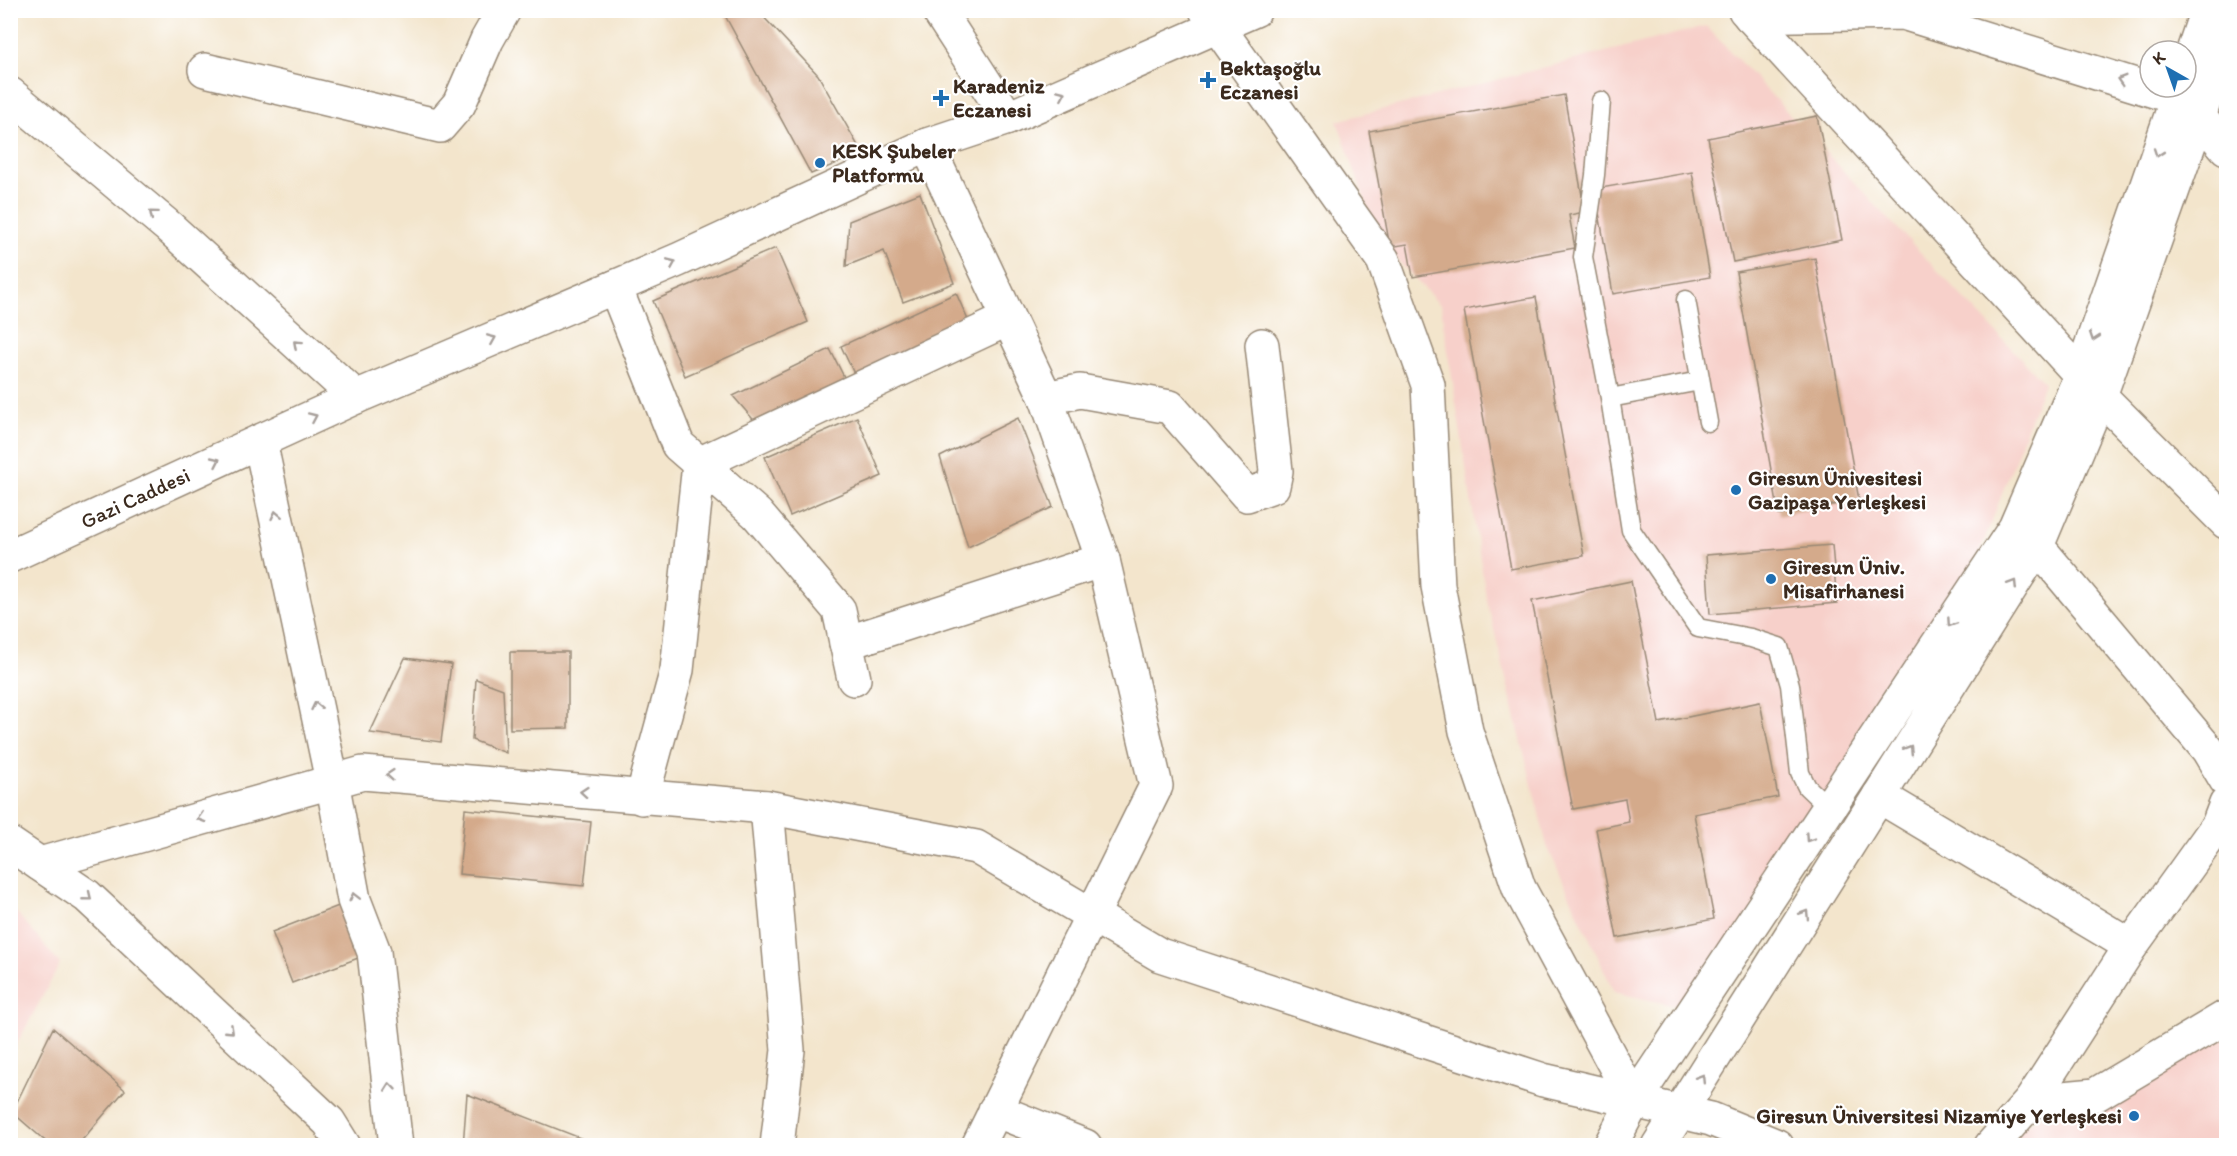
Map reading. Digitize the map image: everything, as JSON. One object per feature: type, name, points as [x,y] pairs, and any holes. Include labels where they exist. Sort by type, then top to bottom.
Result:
[{"type":"street","points":[[205,70],[440,126],[459,104],[487,40],[504,10]]},
{"type":"street","points":[[938,10],[1008,118]]},
{"type":"street","name":"Gazi Caddesi","points":[[10,556],[356,397],[678,260],[927,145],[1008,118],[1212,19],[1255,10]]},
{"type":"street","points":[[2198,46],[2207,10]]},
{"type":"street","points":[[1748,13],[1903,13],[2138,79]]},
{"type":"street","points":[[1748,13],[2091,385],[2226,522]]},
{"type":"street","points":[[1212,19],[1383,260],[1428,385],[1438,586],[1466,731],[1519,888],[1634,1101]]},
{"type":"street","points":[[2198,77],[2226,40]]},
{"type":"street","points":[[10,94],[170,228],[356,397]]},
{"type":"street","points":[[1658,1146],[2037,546],[2184,99]]},
{"type":"street","points":[[2190,99],[2226,148]]},
{"type":"street","points":[[927,145],[1046,398],[1103,560],[1156,786],[978,1146]]},
{"type":"street","points":[[615,286],[678,445],[757,514],[839,610],[854,679]]},
{"type":"street","points":[[699,464],[1008,319]]},
{"type":"street","points":[[1046,398],[1080,391],[1170,407],[1246,495],[1273,486],[1276,471],[1262,345]]},
{"type":"street","points":[[1610,1146],[1634,1101],[2015,528],[2091,385]]},
{"type":"street","points":[[260,441],[332,781],[354,900],[374,952],[396,1146]]},
{"type":"street","points":[[642,798],[677,670],[699,464]]},
{"type":"street","points":[[2037,546],[2208,750],[2226,780]]},
{"type":"street","points":[[846,644],[1103,560]]},
{"type":"street","points":[[40,864],[363,773],[767,807],[976,847],[1160,956],[1544,1080],[1711,1119],[1777,1146]]},
{"type":"street","points":[[1879,796],[2131,946]]},
{"type":"street","points":[[1991,1146],[2031,1101],[2131,946],[2218,825],[2226,804]]},
{"type":"street","points":[[767,807],[788,1050],[777,1146]]},
{"type":"street","points":[[10,844],[87,896],[329,1122],[344,1146]]},
{"type":"street","points":[[2031,1101],[2095,1095],[2226,1017]]},
{"type":"street","points":[[995,1110],[1085,1146]]},
{"type":"lane","points":[[1601,101],[1595,175],[1583,257],[1610,398],[1631,530],[1698,628],[1750,638],[1779,647],[1790,685],[1800,773],[1807,787],[1829,808]]},
{"type":"lane","points":[[1686,300],[1708,422]]},
{"type":"lane","points":[[1610,398],[1700,381]]},
{"type":"shaded area","name":"Giresun Ünivesitesi Gazipaşa Yerleşkesi","points":[[1706,26],[2044,383],[1937,665],[1680,1007],[1614,992],[1547,846],[1486,597],[1441,306],[1380,242],[1337,121]]},
{"type":"shaded area","points":[[11,906],[60,964],[11,1055]]},
{"type":"shaded area","name":"Giresun Üniversitesi Nizamiye Yerleşkesi","points":[[2226,1039],[2226,1145],[1993,1146],[2090,1086]]},
{"type":"building","points":[[722,10],[757,10],[818,75],[862,153],[811,174]]},
{"type":"building","points":[[1564,95],[1585,212],[1569,215],[1575,248],[1413,277],[1407,244],[1390,247],[1369,131]]},
{"type":"building","points":[[1817,116],[1842,240],[1733,262],[1708,138]]},
{"type":"building","points":[[1692,172],[1710,277],[1613,294],[1595,189]]},
{"type":"building","points":[[920,193],[954,283],[903,302],[884,251],[846,266],[849,221]]},
{"type":"building","points":[[776,248],[808,322],[685,376],[653,301]]},
{"type":"building","points":[[1815,258],[1859,500],[1779,515],[1736,272]]},
{"type":"building","points":[[956,293],[971,327],[857,380],[841,346]]},
{"type":"building","points":[[1536,297],[1584,556],[1511,569],[1464,310]]},
{"type":"building","points":[[830,349],[847,383],[758,425],[733,396]]},
{"type":"building","points":[[857,417],[882,476],[790,516],[765,457]]},
{"type":"building","points":[[1018,418],[1053,507],[968,547],[940,457]]},
{"type":"building","name":"Giresun Üniv. Misafirhanesi","points":[[1832,545],[1837,603],[1710,614],[1706,555]]},
{"type":"building","points":[[1631,581],[1659,723],[1760,702],[1778,797],[1694,814],[1714,919],[1617,938],[1596,829],[1629,822],[1625,799],[1573,809],[1532,601]]},
{"type":"building","points":[[510,652],[568,652],[568,728],[510,729]]},
{"type":"building","points":[[405,658],[451,664],[441,742],[370,733]]},
{"type":"building","points":[[476,679],[503,689],[506,753],[472,740]]},
{"type":"building","points":[[465,809],[591,822],[584,886],[459,874]]},
{"type":"building","points":[[354,900],[374,952],[292,983],[272,932]]},
{"type":"building","points":[[53,1028],[125,1090],[77,1146],[51,1146],[12,1112]]},
{"type":"building","points":[[467,1094],[588,1141],[588,1146],[463,1146]]},
{"type":"place","name":"Bektaşoğlu Eczanesi","points":[[1208,80]]},
{"type":"place","name":"Karadeniz Eczanesi","points":[[941,98]]},
{"type":"place","name":"KESK Şubeler Platformu","points":[[820,163]]},
{"type":"place","name":"Giresun Ünivesitesi Gazipaşa Yerleşkesi","points":[[1736,490]]},
{"type":"place","name":"Giresun Üniv. Misafirhanesi","points":[[1771,579]]},
{"type":"place","name":"Giresun Üniversitesi Nizamiye Yerleşkesi","points":[[2134,1116]]}]
